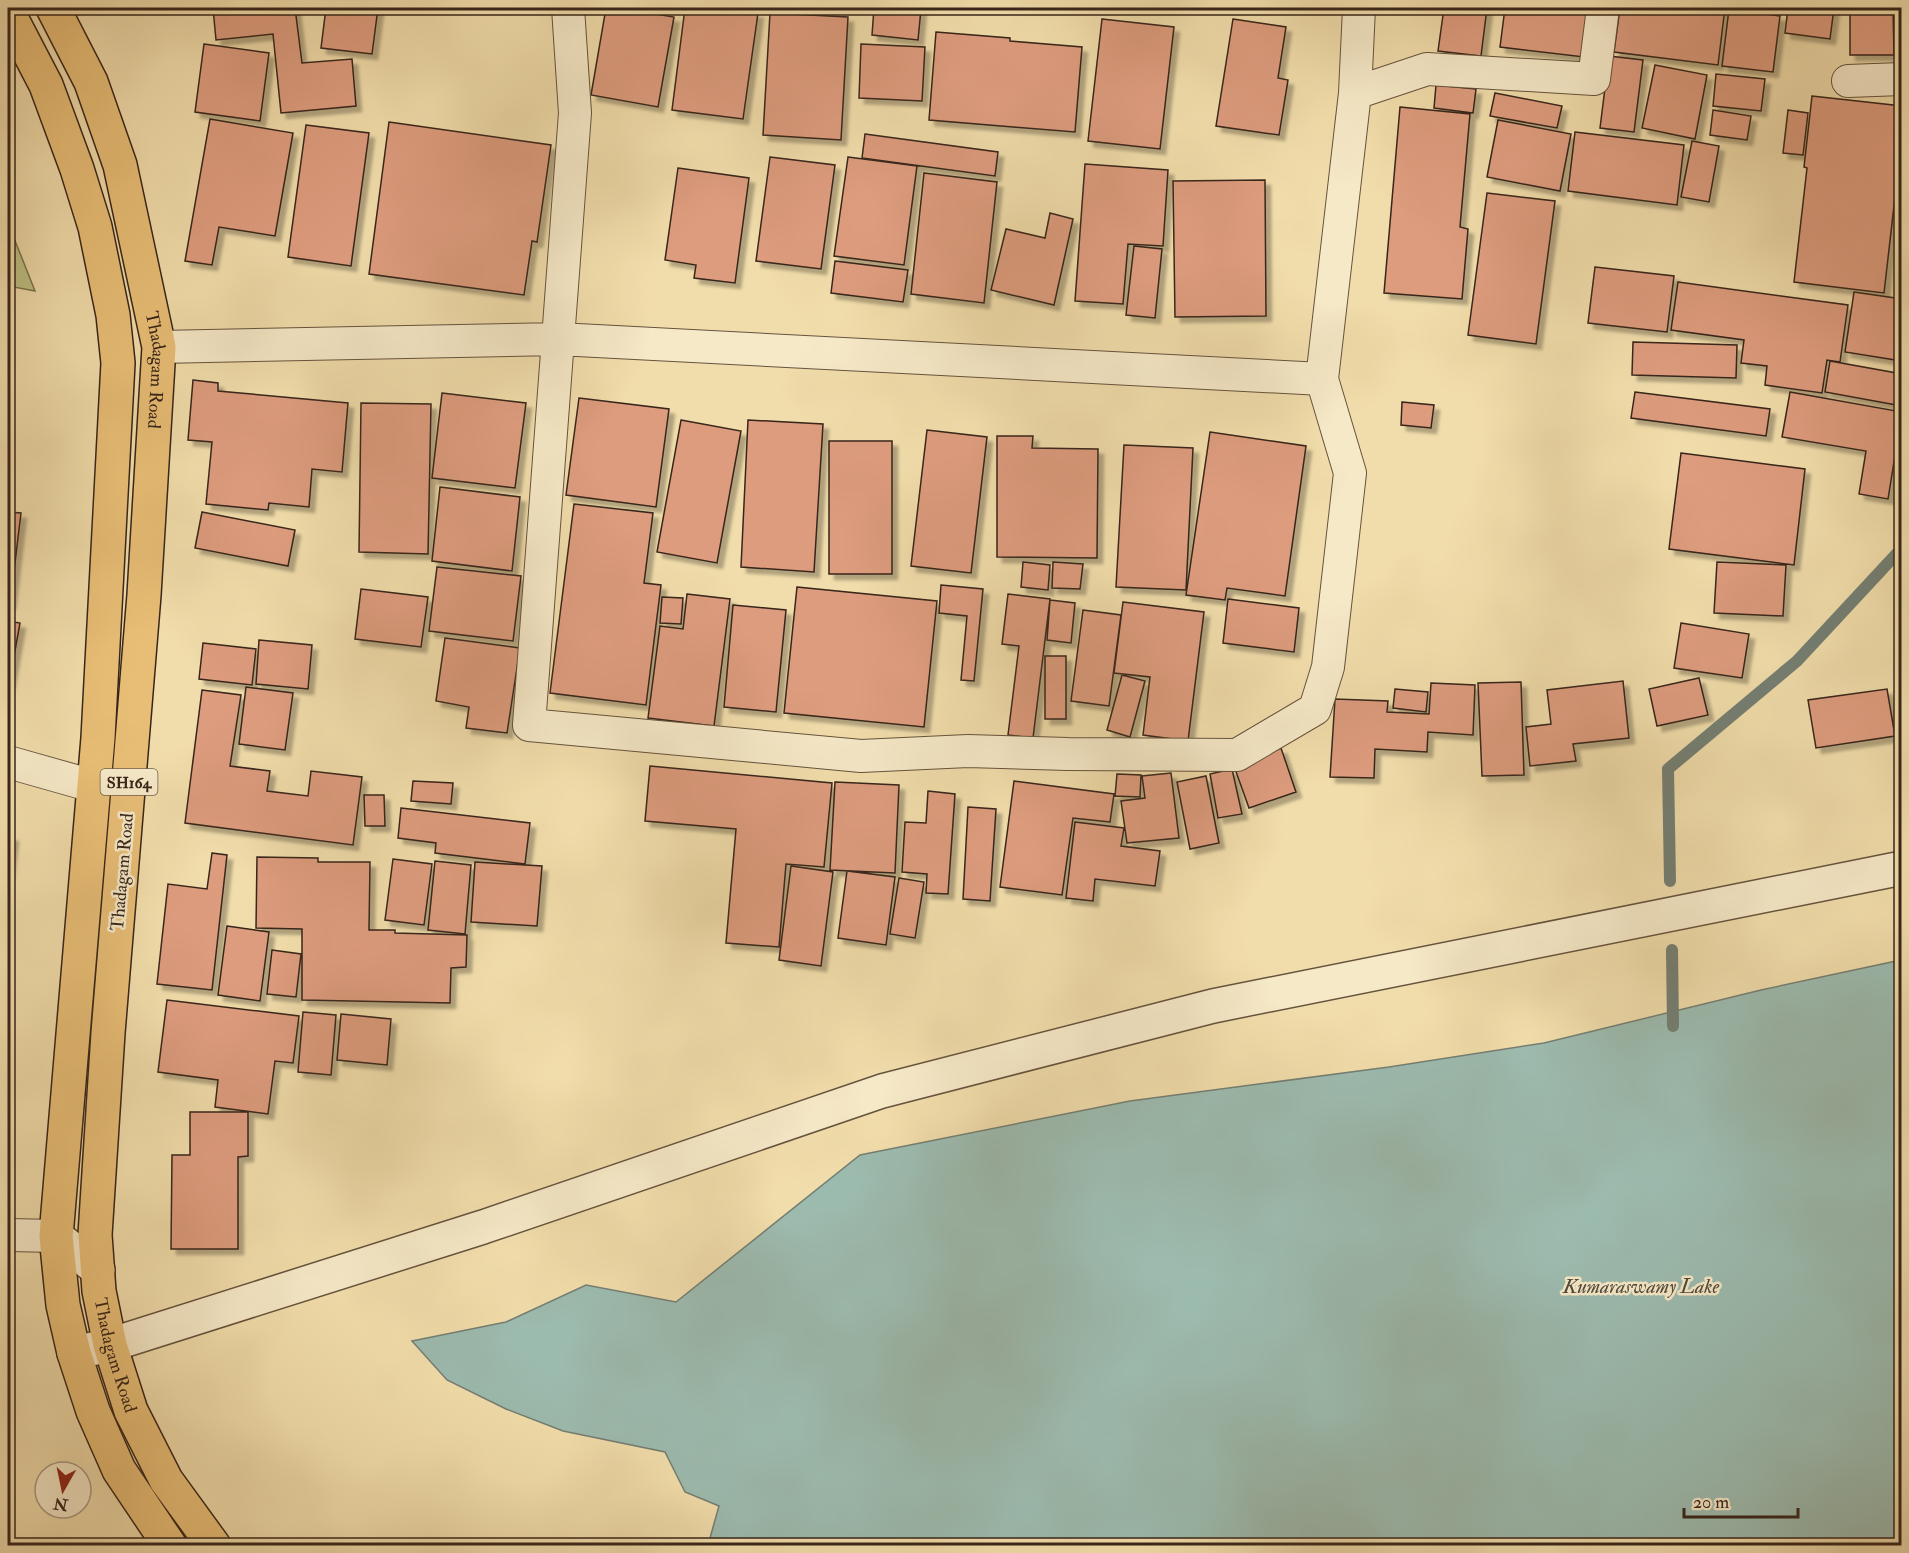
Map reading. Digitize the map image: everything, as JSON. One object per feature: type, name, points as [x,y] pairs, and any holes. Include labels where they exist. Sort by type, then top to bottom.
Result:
[{"type":"main road","name":"Thadagam Road","points":[[53,8],[91,82],[120,165],[159,347],[144,595],[108,1033],[95,1234],[99,1291],[110,1346],[130,1411],[166,1480],[214,1545]]},
{"type":"main road","name":"Thadagam Road","points":[[8,12],[46,85],[77,169],[97,238],[113,315],[118,363],[98,738],[56,1236],[63,1305],[74,1353],[93,1411],[119,1470],[170,1545]]},
{"type":"street","points":[[568,8],[575,113],[530,725],[861,756],[968,751],[1237,755],[1315,709],[1328,667],[1350,473],[1322,379],[1355,93],[1359,8]]},
{"type":"street","points":[[1355,93],[1427,69],[1594,79],[1603,8]]},
{"type":"street","points":[[1848,81],[1902,79]]},
{"type":"street","points":[[159,347],[558,339],[1322,379]]},
{"type":"street","points":[[8,762],[93,786]]},
{"type":"street","points":[[74,1353],[110,1346],[483,1227],[882,1091],[1213,1006],[1902,868]]},
{"type":"street","points":[[8,1236],[56,1236],[98,1270]]},
{"type":"green space","points":[[8,223],[35,291],[8,286]]},
{"type":"water","name":"Kumaraswamy Lake","points":[[1901,960],[1901,1545],[708,1545],[719,1506],[685,1492],[665,1452],[563,1431],[506,1409],[447,1380],[412,1341],[506,1322],[586,1285],[676,1302],[860,1155],[1130,1101],[1389,1067],[1544,1043],[1761,990]]},
{"type":"building","points":[[213,8],[295,8],[302,63],[352,59],[356,106],[281,113],[273,34],[216,40]]},
{"type":"building","points":[[326,8],[378,8],[372,54],[321,48]]},
{"type":"building","points":[[606,8],[674,17],[658,107],[591,95]]},
{"type":"building","points":[[685,8],[714,8],[758,13],[743,119],[672,110]]},
{"type":"building","points":[[874,8],[921,9],[918,40],[872,35]]},
{"type":"building","points":[[1444,8],[1487,8],[1481,56],[1438,51]]},
{"type":"building","points":[[1505,8],[1590,8],[1584,57],[1500,47]]},
{"type":"building","points":[[1620,8],[1725,8],[1718,65],[1614,52]]},
{"type":"building","points":[[1788,8],[1834,8],[1830,39],[1785,33]]},
{"type":"building","points":[[1850,8],[1893,8],[1894,55],[1850,55]]},
{"type":"building","points":[[1729,9],[1780,16],[1773,72],[1722,66]]},
{"type":"building","points":[[770,13],[848,17],[841,140],[763,135]]},
{"type":"building","points":[[1102,19],[1174,27],[1160,149],[1088,141]]},
{"type":"building","points":[[1233,19],[1286,27],[1278,78],[1288,80],[1279,135],[1216,126]]},
{"type":"building","points":[[936,32],[1082,47],[1075,132],[929,120]]},
{"type":"building","points":[[204,44],[269,53],[260,121],[195,112]]},
{"type":"building","points":[[861,44],[925,47],[922,101],[859,98]]},
{"type":"building","points":[[1609,56],[1643,60],[1634,132],[1600,128]]},
{"type":"building","points":[[1655,65],[1707,75],[1695,139],[1642,128]]},
{"type":"building","points":[[1716,74],[1765,79],[1761,111],[1713,106]]},
{"type":"building","points":[[1436,85],[1476,89],[1473,113],[1434,108]]},
{"type":"building","points":[[1495,93],[1562,106],[1557,128],[1490,116]]},
{"type":"building","points":[[1812,96],[1902,106],[1902,136],[1884,293],[1794,282],[1807,168],[1804,167]]},
{"type":"building","points":[[1400,107],[1470,114],[1460,227],[1468,229],[1462,299],[1384,293]]},
{"type":"building","points":[[1713,110],[1751,116],[1747,140],[1710,135]]},
{"type":"building","points":[[1788,110],[1808,113],[1803,155],[1783,153]]},
{"type":"building","points":[[210,119],[293,133],[275,236],[219,227],[212,265],[185,261]]},
{"type":"building","points":[[1498,120],[1571,134],[1560,191],[1487,177]]},
{"type":"building","points":[[389,122],[551,145],[537,242],[532,241],[524,295],[369,274]]},
{"type":"building","points":[[306,125],[369,133],[351,266],[288,257]]},
{"type":"building","points":[[1575,132],[1684,145],[1677,205],[1568,191]]},
{"type":"building","points":[[865,134],[998,152],[995,176],[862,158]]},
{"type":"building","points":[[1692,141],[1719,146],[1709,202],[1681,197]]},
{"type":"building","points":[[770,157],[835,165],[821,269],[756,261]]},
{"type":"building","points":[[848,157],[917,166],[904,265],[834,256]]},
{"type":"building","points":[[1085,164],[1168,170],[1163,246],[1128,244],[1123,304],[1075,301]]},
{"type":"building","points":[[678,168],[749,178],[735,283],[694,278],[696,265],[665,260]]},
{"type":"building","points":[[924,173],[997,182],[984,303],[911,294]]},
{"type":"building","points":[[1265,180],[1266,316],[1175,317],[1173,181]]},
{"type":"building","points":[[1487,193],[1555,201],[1536,344],[1468,335]]},
{"type":"building","points":[[1050,213],[1073,219],[1054,305],[991,290],[1006,229],[1045,238]]},
{"type":"building","points":[[1134,246],[1162,249],[1155,318],[1126,315]]},
{"type":"building","points":[[835,261],[908,270],[903,302],[831,293]]},
{"type":"building","points":[[1595,267],[1674,276],[1667,332],[1588,323]]},
{"type":"building","points":[[1678,282],[1848,305],[1840,362],[1827,360],[1822,393],[1765,385],[1767,366],[1741,363],[1744,340],[1671,330]]},
{"type":"building","points":[[1854,292],[1902,299],[1902,361],[1845,352]]},
{"type":"building","points":[[1633,342],[1737,345],[1736,378],[1632,375]]},
{"type":"building","points":[[1830,361],[1902,374],[1902,406],[1825,392]]},
{"type":"building","points":[[193,380],[218,383],[218,391],[348,403],[342,472],[312,469],[309,507],[269,503],[268,510],[206,504],[212,442],[188,440]]},
{"type":"building","points":[[1635,392],[1770,409],[1766,436],[1631,418]]},
{"type":"building","points":[[1790,392],[1902,412],[1888,499],[1859,494],[1866,451],[1782,437]]},
{"type":"building","points":[[442,393],[526,403],[515,488],[432,478]]},
{"type":"building","points":[[579,398],[669,409],[656,507],[566,495]]},
{"type":"building","points":[[1402,402],[1434,405],[1431,428],[1401,425]]},
{"type":"building","points":[[361,403],[431,404],[428,554],[359,552]]},
{"type":"building","points":[[681,420],[741,431],[717,563],[657,552]]},
{"type":"building","points":[[748,420],[823,424],[814,572],[741,567]]},
{"type":"building","points":[[927,430],[987,437],[971,573],[911,566]]},
{"type":"building","points":[[1210,432],[1306,446],[1285,596],[1227,588],[1225,600],[1186,595]]},
{"type":"building","points":[[997,436],[1033,436],[1032,448],[1098,449],[1097,558],[997,557]]},
{"type":"building","points":[[829,441],[892,441],[892,574],[829,574]]},
{"type":"building","points":[[1124,445],[1193,448],[1186,590],[1116,587]]},
{"type":"building","points":[[1681,453],[1805,469],[1794,565],[1669,549]]},
{"type":"building","points":[[440,487],[520,497],[512,571],[432,561]]},
{"type":"building","points":[[574,504],[653,513],[644,583],[661,585],[646,705],[550,693]]},
{"type":"building","points":[[8,512],[21,513],[10,604],[8,604]]},
{"type":"building","points":[[202,512],[295,530],[288,566],[195,548]]},
{"type":"building","points":[[1023,562],[1050,565],[1048,590],[1021,587]]},
{"type":"building","points":[[1053,562],[1083,564],[1080,589],[1052,588]]},
{"type":"building","points":[[1717,562],[1786,565],[1783,616],[1714,613]]},
{"type":"building","points":[[437,567],[521,576],[513,641],[429,631]]},
{"type":"building","points":[[941,585],[983,589],[974,681],[961,680],[967,616],[939,613]]},
{"type":"building","points":[[797,587],[937,601],[924,727],[784,713]]},
{"type":"building","points":[[361,589],[428,597],[421,647],[355,639]]},
{"type":"building","points":[[687,594],[730,599],[714,726],[648,718],[660,626],[683,629]]},
{"type":"building","points":[[1008,594],[1050,599],[1033,738],[1008,735],[1019,646],[1002,644]]},
{"type":"building","points":[[662,597],[683,598],[681,624],[660,623]]},
{"type":"building","points":[[1228,599],[1299,608],[1294,652],[1223,643]]},
{"type":"building","points":[[1050,600],[1075,603],[1071,643],[1047,640]]},
{"type":"building","points":[[1123,602],[1204,612],[1188,741],[1143,735],[1150,677],[1114,673]]},
{"type":"building","points":[[733,605],[786,610],[776,712],[724,707]]},
{"type":"building","points":[[1083,610],[1121,615],[1109,706],[1071,701]]},
{"type":"building","points":[[8,621],[20,623],[9,684],[8,684]]},
{"type":"building","points":[[1681,623],[1749,634],[1742,678],[1674,668]]},
{"type":"building","points":[[445,638],[520,648],[507,733],[466,728],[469,707],[436,701]]},
{"type":"building","points":[[259,640],[312,645],[308,689],[256,684]]},
{"type":"building","points":[[203,643],[256,649],[252,685],[199,679]]},
{"type":"building","points":[[1045,656],[1066,656],[1066,719],[1045,719]]},
{"type":"building","points":[[1122,675],[1145,681],[1130,737],[1107,730]]},
{"type":"building","points":[[1699,678],[1708,715],[1657,726],[1649,689]]},
{"type":"building","points":[[1623,681],[1629,738],[1573,744],[1576,761],[1530,766],[1526,727],[1551,724],[1547,690]]},
{"type":"building","points":[[1521,682],[1524,775],[1482,776],[1478,683]]},
{"type":"building","points":[[1431,683],[1475,685],[1473,735],[1428,732],[1427,752],[1375,749],[1374,778],[1330,777],[1335,699],[1388,701],[1387,712],[1429,714]]},
{"type":"building","points":[[246,687],[293,693],[285,750],[239,744]]},
{"type":"building","points":[[1395,689],[1428,692],[1426,712],[1393,708]]},
{"type":"building","points":[[1887,689],[1895,736],[1816,748],[1808,700]]},
{"type":"building","points":[[202,690],[241,695],[230,766],[270,771],[267,791],[308,796],[311,771],[362,777],[353,845],[185,823]]},
{"type":"building","points":[[1281,748],[1296,792],[1249,808],[1234,766]]},
{"type":"building","points":[[650,766],[832,783],[824,867],[786,864],[779,947],[726,943],[736,829],[645,821]]},
{"type":"building","points":[[1232,769],[1242,814],[1218,818],[1210,774]]},
{"type":"building","points":[[1171,773],[1179,838],[1127,843],[1121,801],[1145,798],[1142,776]]},
{"type":"building","points":[[1117,774],[1141,775],[1140,797],[1115,796]]},
{"type":"building","points":[[1206,776],[1219,843],[1190,849],[1177,782]]},
{"type":"building","points":[[413,781],[453,783],[451,804],[411,801]]},
{"type":"building","points":[[1014,781],[1114,794],[1110,822],[1073,818],[1062,895],[1000,887]]},
{"type":"building","points":[[835,782],[899,785],[895,873],[830,870]]},
{"type":"building","points":[[928,791],[955,794],[948,894],[926,893],[927,874],[902,872],[905,822],[926,823]]},
{"type":"building","points":[[364,795],[384,795],[385,826],[365,826]]},
{"type":"building","points":[[968,807],[996,809],[990,901],[963,899]]},
{"type":"building","points":[[401,808],[530,823],[525,864],[435,853],[436,843],[398,838]]},
{"type":"building","points":[[1075,822],[1124,828],[1121,846],[1160,851],[1155,886],[1095,879],[1093,901],[1066,898]]},
{"type":"building","points":[[8,836],[13,836],[8,876]]},
{"type":"building","points":[[212,853],[227,855],[212,990],[157,984],[168,884],[207,889]]},
{"type":"building","points":[[257,857],[318,858],[318,862],[370,862],[369,930],[467,935],[466,967],[451,968],[450,1003],[302,1000],[302,929],[256,928]]},
{"type":"building","points":[[393,859],[432,864],[424,925],[385,920]]},
{"type":"building","points":[[435,861],[471,865],[465,934],[428,930]]},
{"type":"building","points":[[475,862],[542,866],[537,926],[471,922]]},
{"type":"building","points":[[791,866],[833,872],[821,966],[779,960]]},
{"type":"building","points":[[847,871],[895,877],[886,945],[838,938]]},
{"type":"building","points":[[899,878],[924,882],[915,938],[890,934]]},
{"type":"building","points":[[227,926],[269,932],[260,1001],[218,995]]},
{"type":"building","points":[[272,950],[301,954],[296,997],[267,994]]},
{"type":"building","points":[[167,1000],[299,1016],[293,1063],[275,1061],[268,1114],[215,1107],[218,1080],[158,1072]]},
{"type":"building","points":[[303,1012],[336,1015],[331,1075],[298,1072]]},
{"type":"building","points":[[341,1014],[391,1019],[387,1065],[337,1060]]},
{"type":"building","points":[[190,1112],[248,1112],[248,1156],[238,1157],[238,1249],[171,1249],[172,1155],[190,1155]]},
{"type":"waterway","points":[[1670,881],[1668,769],[1797,661],[1902,548]]},
{"type":"waterway","points":[[1672,950],[1673,1026]]}]
